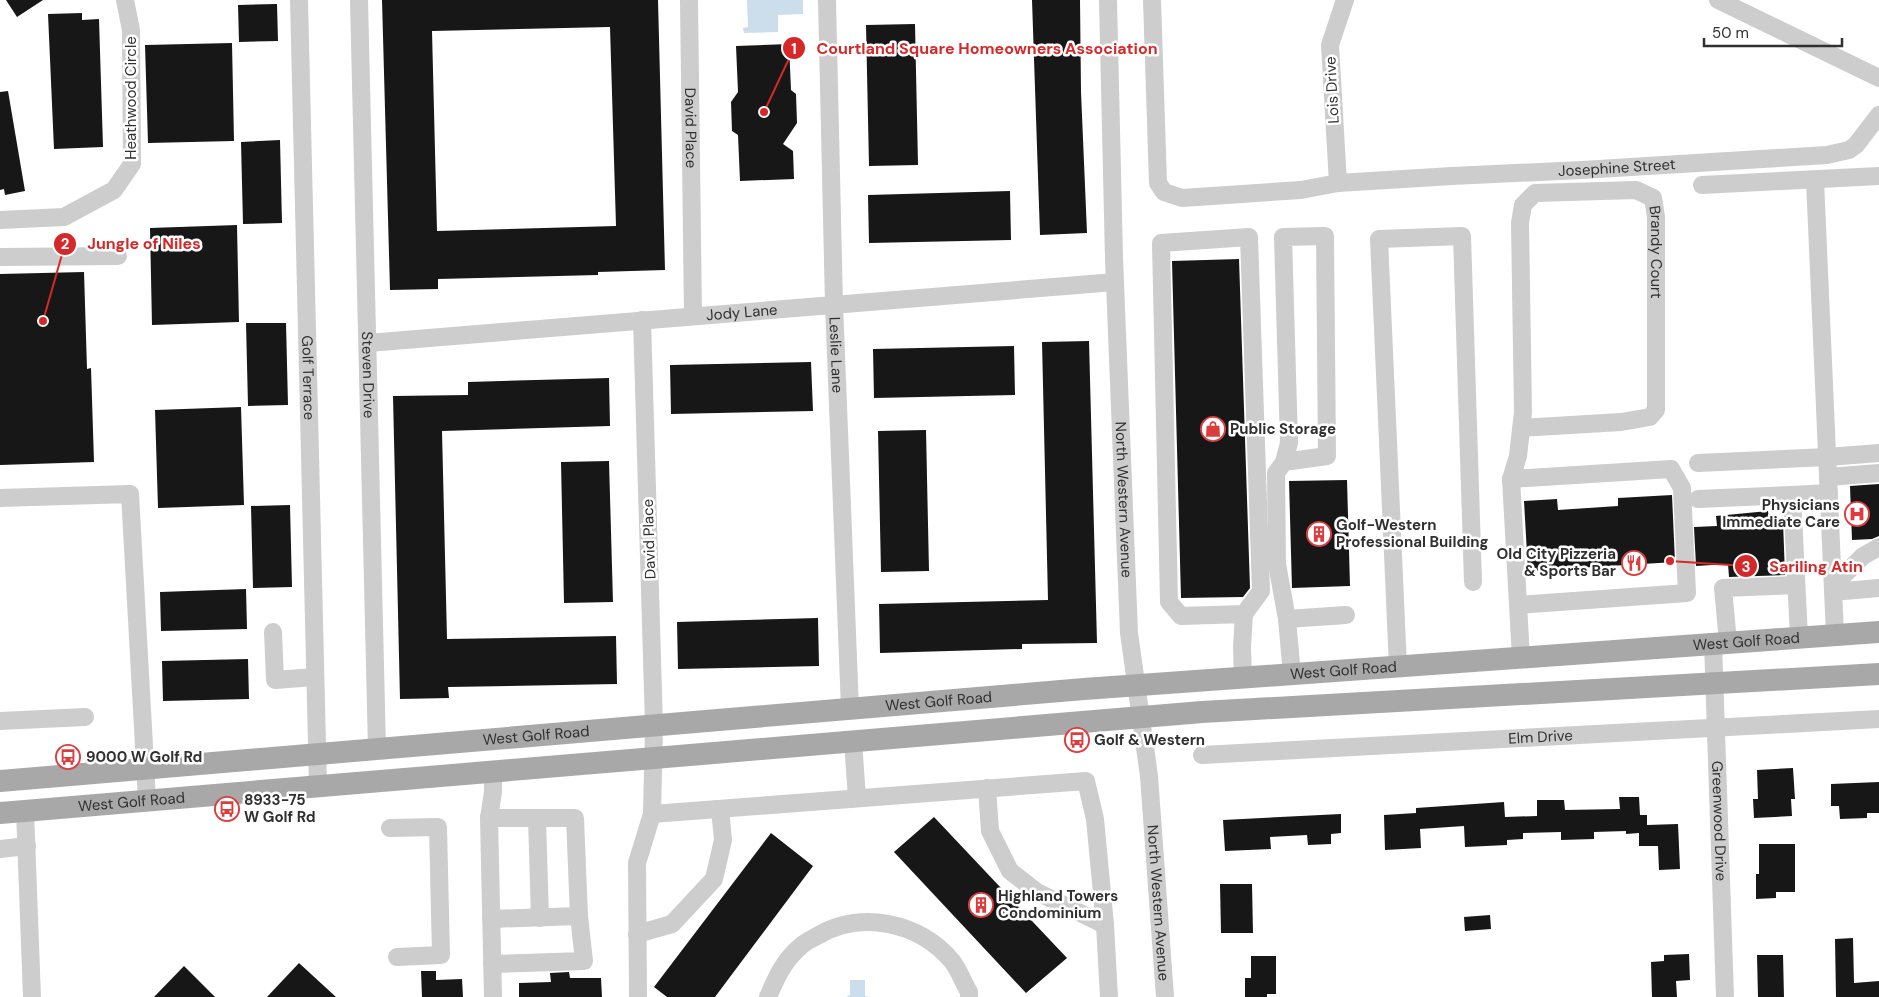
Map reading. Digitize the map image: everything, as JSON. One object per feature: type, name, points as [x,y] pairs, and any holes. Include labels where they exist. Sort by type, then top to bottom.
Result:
[{"type":"main road","name":"West Golf Road","points":[[0,781],[1136,685],[1879,632]]},
{"type":"main road","name":"West Golf Road","points":[[0,813],[1141,717],[1879,674]]},
{"type":"street","name":"Heathwood Circle","points":[[0,220],[64,217],[114,190],[132,164],[131,30],[125,0]]},
{"type":"street","name":"Golf Terrace","points":[[298,0],[318,786]]},
{"type":"street","name":"Steven Drive","points":[[359,0],[377,749]]},
{"type":"street","name":"David Place","points":[[689,0],[693,316]]},
{"type":"street","name":"Leslie Lane","points":[[827,0],[834,304],[850,709]]},
{"type":"street","name":"North Western Avenue","points":[[1108,0],[1115,282],[1129,633],[1149,776],[1165,997]]},
{"type":"street","name":"Josephine Street","points":[[1152,0],[1158,183],[1164,192],[1182,198],[1302,190],[1338,183],[1828,155],[1849,150],[1856,145],[1879,115]]},
{"type":"street","name":"Lois Drive","points":[[1338,183],[1330,45],[1345,0]]},
{"type":"street","points":[[1718,0],[1879,78]]},
{"type":"street","points":[[1702,185],[1879,176]]},
{"type":"street","points":[[1815,180],[1835,635]]},
{"type":"street","name":"Brandy Court","points":[[1521,658],[1512,480],[1518,456],[1523,412],[1520,223],[1523,206],[1535,193],[1636,190],[1653,198],[1656,217],[1656,410],[1650,416],[1621,422],[1522,428]]},
{"type":"street","points":[[1284,462],[1327,456],[1325,236],[1283,237],[1288,442],[1284,462],[1276,473],[1277,564],[1287,619],[1292,675]]},
{"type":"street","points":[[1398,667],[1379,239],[1462,236],[1473,582]]},
{"type":"street","points":[[1243,678],[1244,614],[1261,591],[1249,237],[1161,243],[1169,602],[1181,616],[1244,614]]},
{"type":"street","points":[[0,257],[118,256]]},
{"type":"street","name":"Jody Lane","points":[[368,343],[1115,282]]},
{"type":"street","name":"David Place","points":[[638,997],[636,862],[652,814],[654,726],[642,320]]},
{"type":"street","points":[[1698,463],[1828,458],[1879,453]]},
{"type":"street","points":[[1512,480],[1671,469],[1682,488],[1687,593],[1518,605]]},
{"type":"street","points":[[1698,500],[1792,495],[1879,473]]},
{"type":"street","points":[[0,498],[130,494],[147,800]]},
{"type":"street","points":[[1792,495],[1799,637]]},
{"type":"street","points":[[1833,589],[1863,556],[1879,547]]},
{"type":"street","name":"Greenwood Drive","points":[[1725,997],[1714,684],[1720,643],[1724,588],[1796,585]]},
{"type":"street","points":[[1833,589],[1879,588]]},
{"type":"street","points":[[1287,619],[1346,615]]},
{"type":"street","points":[[274,632],[275,680],[315,677]]},
{"type":"street","points":[[0,721],[85,717]]},
{"type":"street","name":"Elm Drive","points":[[1202,755],[1879,719]]},
{"type":"street","points":[[853,741],[857,798]]},
{"type":"street","points":[[493,771],[493,792],[489,818],[493,997]]},
{"type":"street","points":[[652,814],[1086,781],[1095,819],[1105,925],[1109,997]]},
{"type":"street","points":[[987,788],[990,831],[1010,871],[1037,892],[1105,925]]},
{"type":"street","points":[[636,934],[672,924],[714,879],[723,840],[720,809]]},
{"type":"street","points":[[24,810],[32,997]]},
{"type":"street","points":[[489,818],[575,818],[579,916],[584,960],[492,964]]},
{"type":"street","points":[[537,818],[540,918]]},
{"type":"street","points":[[390,828],[438,826],[441,956],[397,957]]},
{"type":"street","points":[[0,849],[27,846]]},
{"type":"street","points":[[491,919],[579,916]]},
{"type":"street","points":[[768,997],[779,970],[801,945],[830,928],[864,921],[897,925],[928,939],[953,962],[970,997]]},
{"type":"water","points":[[747,0],[803,0],[803,14],[778,15],[778,32],[744,33],[743,28],[748,27]]},
{"type":"water","points":[[850,980],[865,980],[865,996],[870,997],[846,997],[850,995]]},
{"type":"building","points":[[6,0],[43,0],[17,17]]},
{"type":"building","points":[[382,0],[658,0],[665,270],[598,272],[598,275],[438,279],[438,289],[390,290]],"holes":[[[610,27],[616,226],[437,231],[432,31]]]},
{"type":"building","points":[[1032,0],[1080,0],[1081,92],[1087,233],[1040,235]]},
{"type":"building","points":[[277,4],[278,41],[239,42],[238,5]]},
{"type":"building","points":[[82,13],[82,20],[99,19],[103,147],[54,149],[48,14]]},
{"type":"building","points":[[915,24],[918,165],[869,166],[866,25]]},
{"type":"building","points":[[232,43],[234,141],[148,143],[145,45]]},
{"type":"building","points":[[789,44],[791,90],[796,94],[797,123],[783,144],[793,151],[794,179],[740,181],[738,135],[732,131],[731,102],[738,92],[736,46]]},
{"type":"building","points":[[8,91],[25,191],[5,195],[4,189],[0,190],[0,92]]},
{"type":"building","points":[[280,140],[282,223],[243,224],[241,142]]},
{"type":"building","points":[[1010,191],[1011,240],[869,243],[868,195]]},
{"type":"building","points":[[237,225],[239,322],[152,325],[150,228]]},
{"type":"building","name":"Public Storage","points":[[1239,259],[1250,588],[1243,597],[1181,598],[1172,261]]},
{"type":"building","points":[[84,272],[87,369],[91,368],[94,462],[0,465],[0,274]]},
{"type":"building","points":[[246,323],[286,323],[288,405],[248,406]]},
{"type":"building","points":[[1089,341],[1097,643],[1022,644],[1022,649],[880,653],[879,604],[1048,600],[1042,342]]},
{"type":"building","points":[[1014,346],[1015,395],[874,398],[873,349]]},
{"type":"building","points":[[811,362],[813,411],[671,414],[670,365]]},
{"type":"building","points":[[609,378],[610,426],[442,431],[447,639],[616,636],[617,684],[448,687],[449,698],[400,699],[393,396],[468,395],[468,382]]},
{"type":"building","points":[[241,407],[244,505],[158,508],[155,410]]},
{"type":"building","points":[[926,430],[929,571],[881,572],[878,431]]},
{"type":"building","points":[[609,461],[613,602],[564,603],[561,462]]},
{"type":"building","name":"Golf-Western Professional Building","points":[[1347,480],[1350,586],[1292,588],[1289,481]]},
{"type":"building","points":[[1879,484],[1879,536],[1872,539],[1852,540],[1850,486]]},
{"type":"building","points":[[1672,495],[1675,562],[1528,571],[1524,501],[1557,499],[1558,510],[1618,506],[1618,498]]},
{"type":"building","points":[[290,505],[292,587],[253,588],[251,506]]},
{"type":"building","points":[[1768,511],[1769,522],[1783,521],[1785,575],[1729,577],[1728,564],[1696,566],[1694,527],[1717,526],[1716,516]]},
{"type":"building","points":[[246,589],[247,629],[161,631],[160,592]]},
{"type":"building","points":[[818,618],[819,666],[678,669],[677,622]]},
{"type":"building","points":[[248,659],[249,699],[163,701],[162,661]]},
{"type":"building","points":[[1793,768],[1795,799],[1791,799],[1792,816],[1754,818],[1753,799],[1758,799],[1757,770]]},
{"type":"building","points":[[1879,782],[1879,813],[1867,813],[1867,818],[1840,819],[1839,806],[1831,806],[1831,784]]},
{"type":"building","points":[[1619,797],[1639,797],[1640,815],[1647,815],[1647,825],[1678,824],[1680,869],[1659,870],[1658,846],[1639,846],[1639,833],[1626,834],[1626,831],[1594,832],[1594,839],[1561,840],[1561,832],[1523,833],[1523,839],[1507,840],[1507,845],[1465,847],[1464,826],[1420,829],[1421,848],[1385,850],[1384,815],[1416,813],[1416,808],[1504,802],[1505,817],[1537,816],[1537,800],[1564,800],[1565,810],[1620,809]]},
{"type":"building","points":[[1341,814],[1341,833],[1331,834],[1331,844],[1308,845],[1307,835],[1270,837],[1271,849],[1225,851],[1223,820]]},
{"type":"building","name":"Highland Towers Condominium","points":[[934,817],[1067,958],[1026,993],[894,852]]},
{"type":"building","points":[[771,833],[813,866],[715,997],[667,997],[654,987]]},
{"type":"building","points":[[1759,844],[1795,844],[1795,892],[1776,892],[1776,898],[1756,899],[1756,874],[1759,874]]},
{"type":"building","points":[[1220,884],[1252,884],[1253,933],[1221,933]]},
{"type":"building","points":[[1490,915],[1491,929],[1465,931],[1464,917]]},
{"type":"building","points":[[1853,938],[1854,983],[1879,981],[1879,997],[1836,997],[1835,939]]},
{"type":"building","points":[[1689,954],[1690,980],[1676,981],[1677,997],[1652,997],[1651,962],[1664,961],[1664,955]]},
{"type":"building","points":[[1757,955],[1783,955],[1784,997],[1758,997]]},
{"type":"building","points":[[1251,956],[1276,956],[1276,994],[1267,994],[1267,997],[1245,997],[1245,978],[1251,978]]},
{"type":"building","points":[[299,963],[336,997],[267,997]]},
{"type":"building","points":[[184,966],[215,997],[154,997]]},
{"type":"building","points":[[421,971],[436,971],[436,980],[462,979],[463,997],[422,997]]},
{"type":"building","points":[[569,972],[570,978],[601,978],[602,997],[519,997],[519,983],[551,982],[550,973]]},
{"type":"place","name":"Courtland Square Homeowners Association","points":[[764,112]]},
{"type":"place","name":"Jungle of Niles","points":[[43,321]]},
{"type":"place","name":"Public Storage","points":[[1213,429]]},
{"type":"place","name":"Physicians Immediate Care","points":[[1857,514]]},
{"type":"place","name":"Golf-Western Professional Building","points":[[1319,534]]},
{"type":"place","name":"Sariling Atin","points":[[1670,561]]},
{"type":"place","name":"Old City Pizzeria & Sports Bar","points":[[1634,563]]},
{"type":"place","name":"Golf & Western","points":[[1077,740]]},
{"type":"place","name":"9000 W Golf Rd","points":[[68,757]]},
{"type":"place","name":"8933-75 W Golf Rd","points":[[227,809]]},
{"type":"place","name":"Highland Towers Condominium","points":[[981,905]]}]
